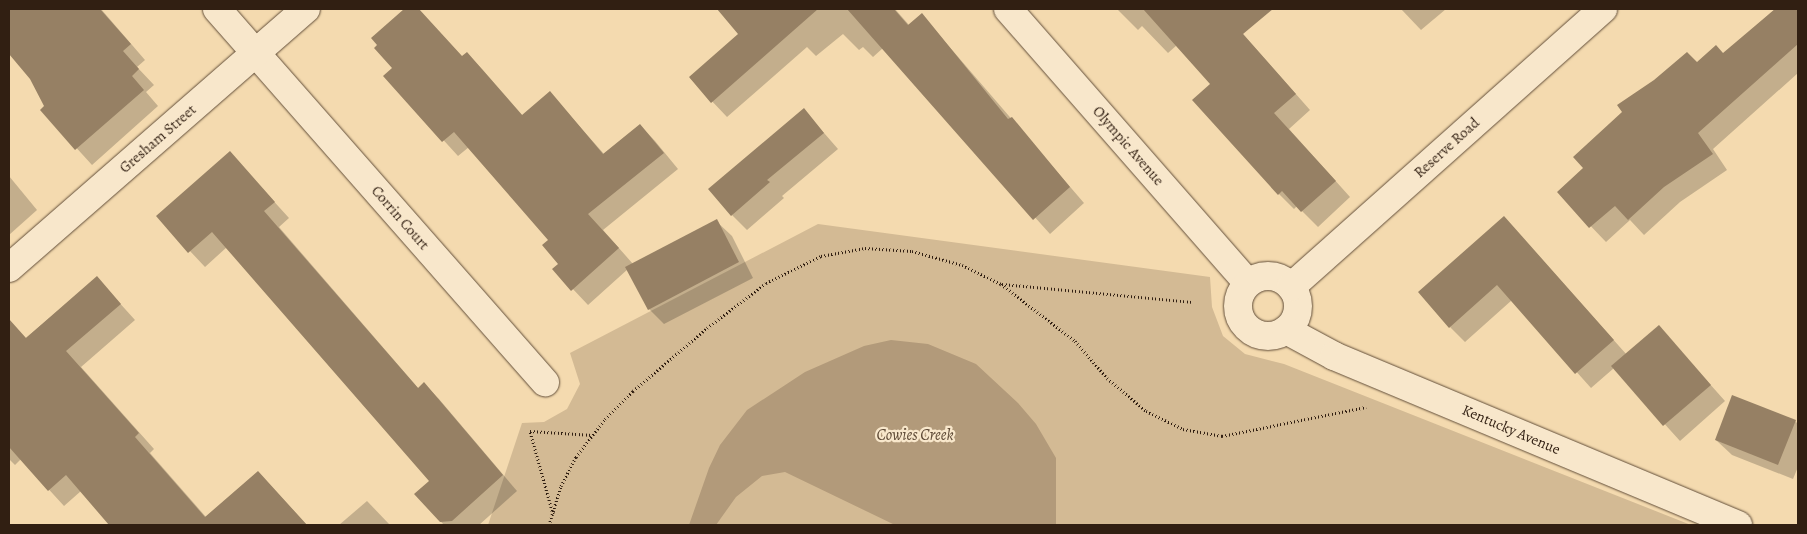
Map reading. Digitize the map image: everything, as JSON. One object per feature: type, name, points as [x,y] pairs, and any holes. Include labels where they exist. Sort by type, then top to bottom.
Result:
[{"type":"street","name":"Corrin Court","points":[[217,9],[545,383]]},
{"type":"street","name":"Gresham Street","points":[[9,268],[306,9]]},
{"type":"street","name":"Olympic Avenue","points":[[1008,9],[1248,283]]},
{"type":"street","name":"Reserve Road","points":[[1291,287],[1603,9]]},
{"type":"street","points":[[1276,277],[1291,287],[1298,305],[1293,323],[1286,330],[1267,336],[1248,329],[1238,311],[1242,291],[1248,283],[1257,278],[1276,277]]},
{"type":"street","name":"Kentucky Avenue","points":[[1286,330],[1334,356],[1738,525]]},
{"type":"path","points":[[550,525],[561,486],[576,457],[593,435],[633,391],[707,328],[766,283],[821,256],[865,248],[912,251],[962,265],[1001,284],[1075,341],[1107,378],[1146,411],[1182,429],[1222,436],[1312,417]]},
{"type":"path","points":[[1001,284],[1191,302]]},
{"type":"path","points":[[553,514],[530,432],[593,435]]},
{"type":"shaded area","points":[[818,224],[1210,277],[1212,307],[1223,336],[1245,354],[1284,364],[1691,525],[488,525],[522,423],[544,422],[567,409],[580,384],[570,353]]},
{"type":"water","name":"Cowies Creek","points":[[891,340],[928,344],[976,364],[1018,403],[1036,424],[1056,458],[1056,525],[895,525],[785,472],[762,476],[736,497],[716,525],[689,525],[709,468],[720,445],[747,410],[805,372],[864,346]]},
{"type":"building","points":[[9,9],[100,9],[131,44],[123,51],[139,69],[132,76],[144,90],[75,150],[40,110],[44,106],[30,79],[9,54]]},
{"type":"building","points":[[404,9],[419,9],[462,56],[467,52],[522,115],[550,91],[603,154],[640,124],[664,153],[588,214],[619,248],[571,291],[552,269],[558,264],[542,245],[548,240],[454,132],[442,142],[383,76],[392,68],[374,48],[377,45],[371,38]]},
{"type":"building","points":[[717,9],[818,9],[711,103],[689,77],[738,34]]},
{"type":"building","points":[[847,9],[894,9],[908,25],[922,13],[1008,119],[1012,117],[1070,187],[1033,220]]},
{"type":"building","points":[[1143,9],[1273,9],[1243,34],[1296,94],[1274,113],[1336,181],[1301,212],[1282,191],[1278,195],[1192,100],[1210,84]]},
{"type":"building","points":[[1775,9],[1798,9],[1798,44],[1698,133],[1713,154],[1664,187],[1628,220],[1615,206],[1589,228],[1557,192],[1583,168],[1573,157],[1622,112],[1617,105],[1654,80],[1687,52],[1697,62],[1716,45],[1723,53]]},
{"type":"building","points":[[804,108],[824,133],[767,180],[770,182],[731,216],[708,189]]},
{"type":"building","points":[[230,151],[275,202],[264,211],[418,388],[424,382],[503,475],[452,521],[440,522],[414,494],[429,481],[212,232],[188,253],[156,216]]},
{"type":"building","points":[[1504,216],[1614,340],[1575,374],[1497,285],[1449,328],[1418,292]]},
{"type":"building","points":[[717,219],[739,262],[648,310],[625,267]]},
{"type":"building","points":[[97,276],[121,304],[66,351],[139,433],[135,437],[205,517],[258,471],[307,525],[109,525],[66,475],[48,491],[9,447],[9,319],[26,338]]},
{"type":"building","points":[[1659,325],[1711,385],[1663,426],[1611,366]]},
{"type":"building","points":[[1732,395],[1796,420],[1778,465],[1715,440]]}]
